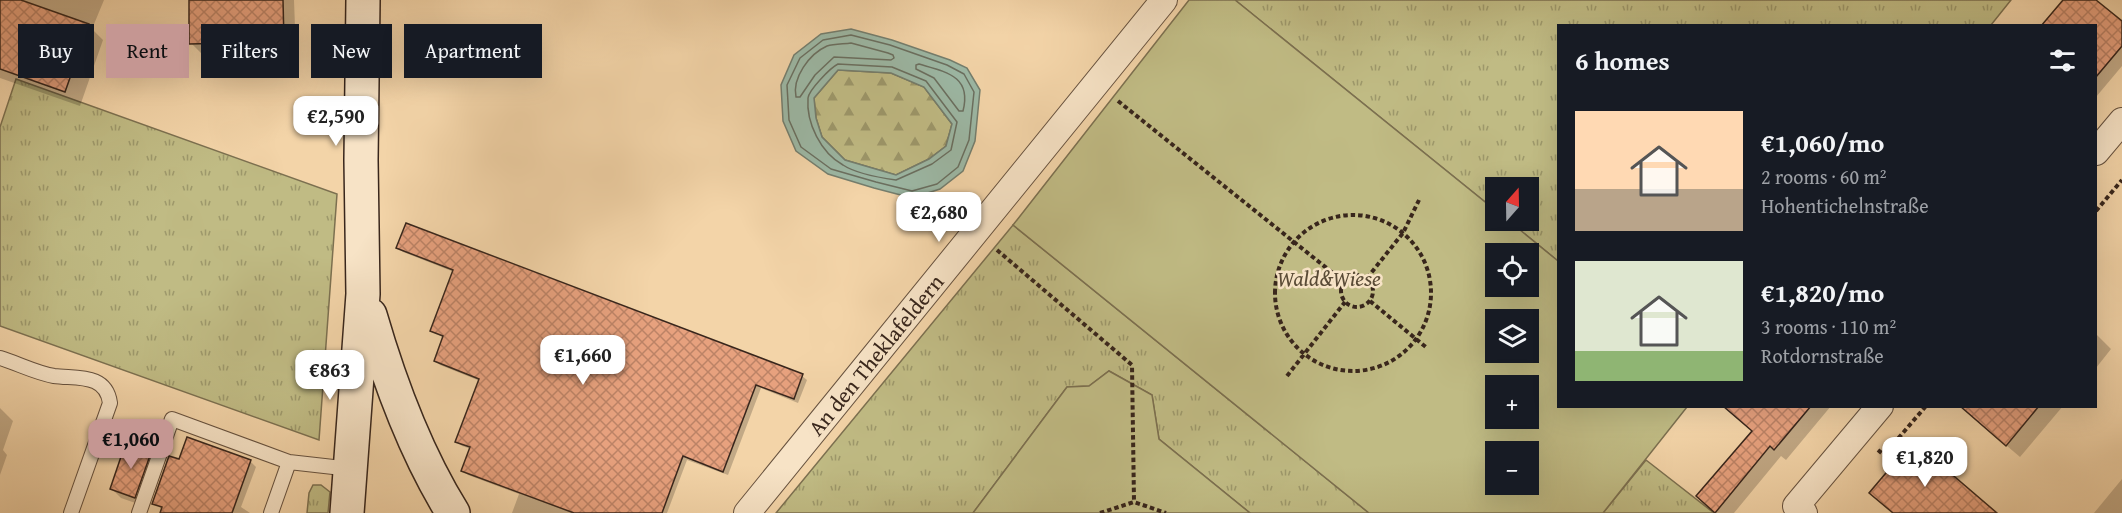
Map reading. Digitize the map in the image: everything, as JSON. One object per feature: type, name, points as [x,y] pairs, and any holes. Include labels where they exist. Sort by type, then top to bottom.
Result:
[{"type":"main road","points":[[347,513],[363,294],[361,160],[363,0]]},
{"type":"main road","points":[[363,294],[387,376],[433,480],[453,513]]},
{"type":"street","name":"An den Theklafeldern","points":[[747,513],[1164,0]]},
{"type":"street","points":[[2097,151],[2122,121]]},
{"type":"street","points":[[1800,509],[1878,408]]},
{"type":"lane","points":[[0,358],[52,376],[75,376],[102,384],[109,392],[110,403],[71,513]]},
{"type":"lane","points":[[139,513],[172,419],[290,462],[351,469]]},
{"type":"lane","points":[[271,513],[290,462]]},
{"type":"path","points":[[1097,82],[1344,282]]},
{"type":"path","points":[[2097,210],[2122,180]]},
{"type":"path","points":[[1367,278],[1403,233],[1419,200]]},
{"type":"path","points":[[1340,215],[1366,215],[1392,224],[1403,233],[1413,241],[1427,264],[1432,290],[1429,316],[1417,340],[1399,357],[1376,368],[1351,371],[1334,368],[1304,354],[1288,335],[1277,312],[1275,288],[1281,263],[1294,241],[1315,224],[1340,215]]},
{"type":"path","points":[[976,232],[1132,365],[1134,502]]},
{"type":"path","points":[[1357,275],[1367,278],[1373,292],[1370,301],[1360,307],[1345,302],[1341,292],[1344,282],[1357,275]]},
{"type":"path","points":[[1370,301],[1426,348]]},
{"type":"path","points":[[1287,376],[1345,302]]},
{"type":"path","points":[[1884,455],[1924,408]]},
{"type":"path","points":[[1100,513],[1134,502],[1166,513]]},
{"type":"green space","name":"Wald&Wiese","points":[[1189,0],[1235,0],[1485,202],[1485,231],[1521,231],[1536,243],[1485,243],[1485,297],[1539,297],[1539,245],[1557,260],[1557,408],[1686,408],[1603,513],[1369,513],[1013,225]]},
{"type":"green space","points":[[1235,0],[2011,0],[1992,24],[1557,24],[1557,260],[1539,245],[1539,243],[1521,231],[1539,231],[1539,177],[1485,177],[1485,202]]},
{"type":"green space","points":[[838,70],[891,73],[924,87],[952,124],[946,146],[929,159],[896,175],[845,160],[822,137],[816,118],[814,98]]},
{"type":"green space","points":[[16,79],[337,194],[319,440],[0,326],[0,127]]},
{"type":"green space","points":[[1013,225],[1369,513],[1250,513],[1159,439],[1152,395],[1109,371],[1089,386],[1067,387],[973,513],[776,513]]},
{"type":"green space","points":[[1109,371],[1152,395],[1159,439],[1250,513],[973,513],[1067,387],[1089,386]]},
{"type":"green space","points":[[1646,460],[1714,513],[1603,513]]},
{"type":"green space","points":[[313,485],[321,485],[330,492],[328,513],[307,513],[309,493]]},
{"type":"water","points":[[851,29],[892,40],[967,68],[980,90],[975,141],[963,171],[940,189],[912,198],[828,174],[796,151],[783,121],[781,85],[794,55],[821,34]],"holes":[[[838,70],[891,73],[924,87],[952,124],[946,146],[929,159],[896,175],[845,160],[822,137],[816,118],[814,98]]]},
{"type":"building","points":[[0,0],[21,0],[89,24],[18,24],[18,75],[0,69]]},
{"type":"building","points":[[189,0],[283,0],[284,24],[201,24],[201,44],[189,44]]},
{"type":"building","points":[[2063,0],[2096,0],[2122,21],[2122,46],[2097,76],[2097,24],[2043,24]]},
{"type":"building","points":[[25,78],[70,78],[65,92]]},
{"type":"building","points":[[406,223],[803,374],[794,399],[756,385],[723,472],[683,456],[662,513],[574,513],[461,471],[470,447],[455,442],[479,379],[434,361],[443,336],[430,331],[453,270],[396,248]]},
{"type":"building","points":[[1725,408],[1809,408],[1774,450],[1770,446],[1715,513],[1696,496],[1752,431]]},
{"type":"building","points":[[1962,408],[2037,408],[2006,446]]},
{"type":"building","points":[[187,437],[251,460],[232,513],[160,513],[162,507],[152,504],[169,456],[179,459]]},
{"type":"building","points":[[1913,441],[1997,513],[1893,513],[1869,493]]},
{"type":"building","points":[[126,442],[152,450],[135,498],[110,489]]}]
